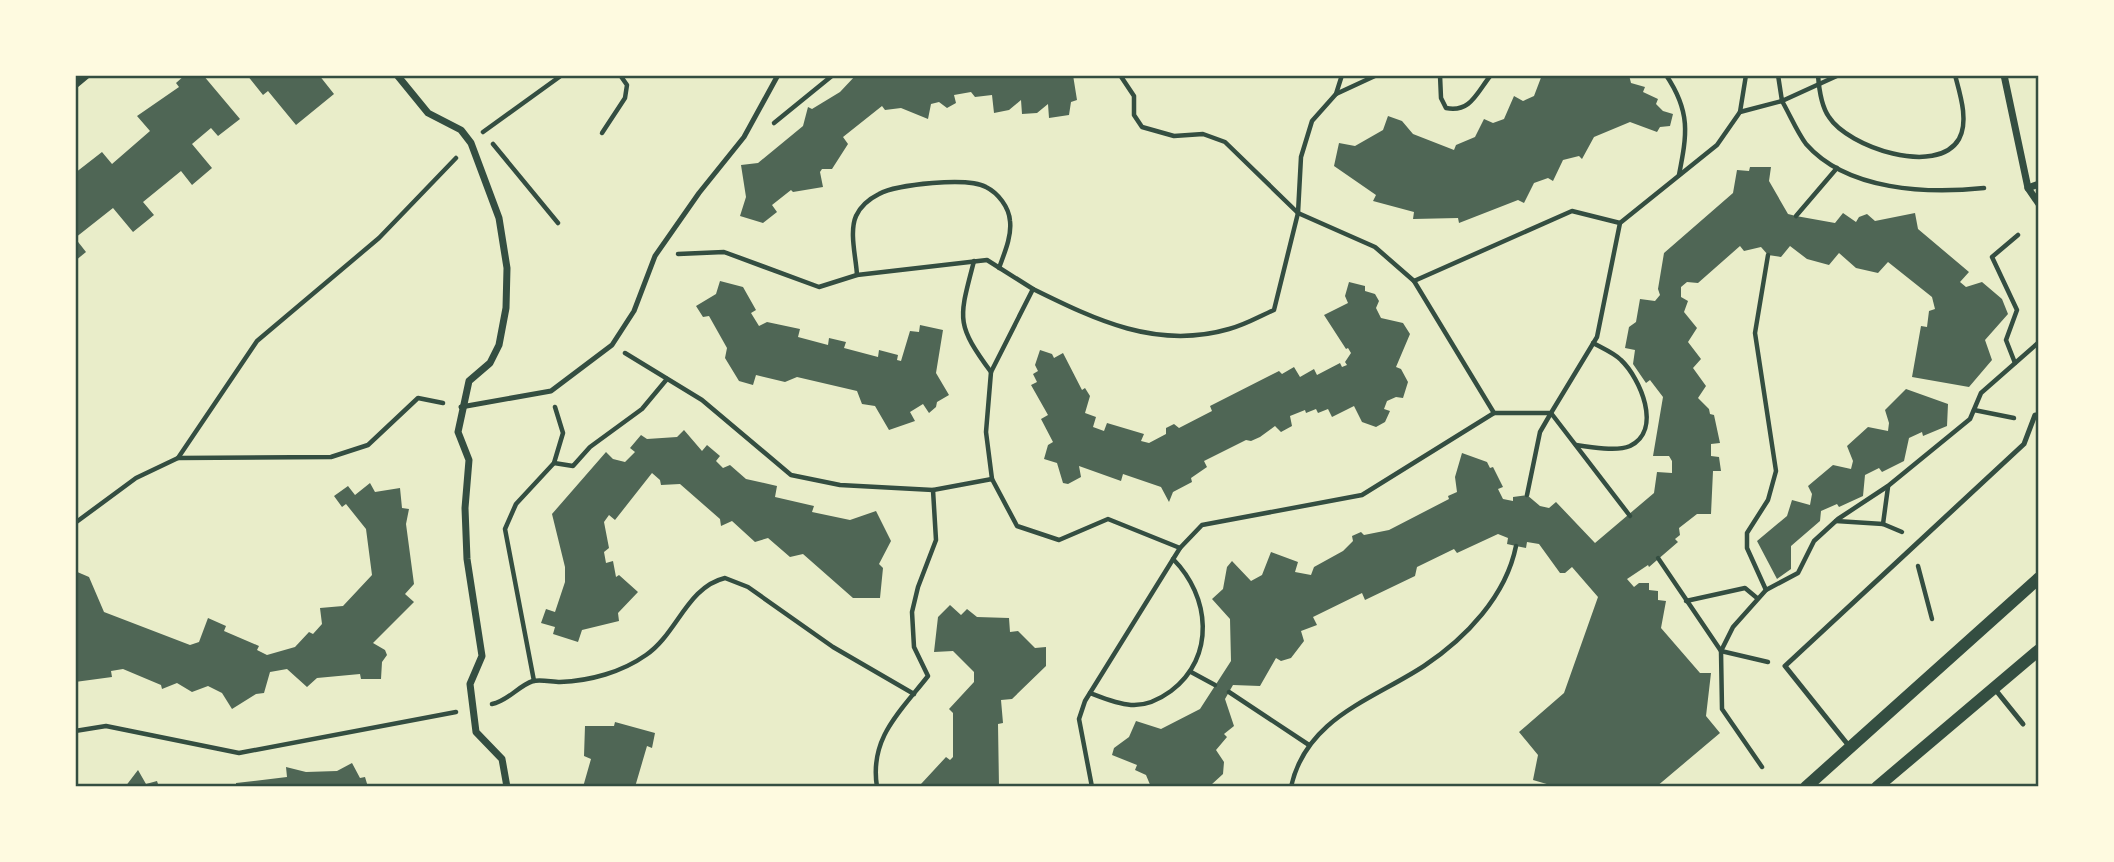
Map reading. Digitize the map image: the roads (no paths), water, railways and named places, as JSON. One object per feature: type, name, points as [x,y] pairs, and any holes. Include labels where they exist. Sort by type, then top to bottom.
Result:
[{"type":"street","points":[[75,85],[87,75]]},
{"type":"street","points":[[397,75],[428,113],[461,130],[471,143],[499,218],[507,268],[506,308],[499,345],[491,363],[468,381],[458,432],[469,460],[465,508],[467,559],[482,656],[470,684],[476,732],[502,759],[507,787]]},
{"type":"street","points":[[2004,75],[2028,188],[2039,204]]},
{"type":"street","points":[[2028,188],[2039,184]]},
{"type":"street","points":[[1806,787],[2039,578]]},
{"type":"street","points":[[1877,787],[2039,650]]},
{"type":"lane","points":[[461,407],[551,391],[612,345],[634,310],[655,256],[744,137],[778,75]]},
{"type":"lane","points":[[1851,748],[1785,666],[2024,444],[2035,415],[2039,415]]},
{"type":"lane","points":[[1994,688],[2023,723]]}]
